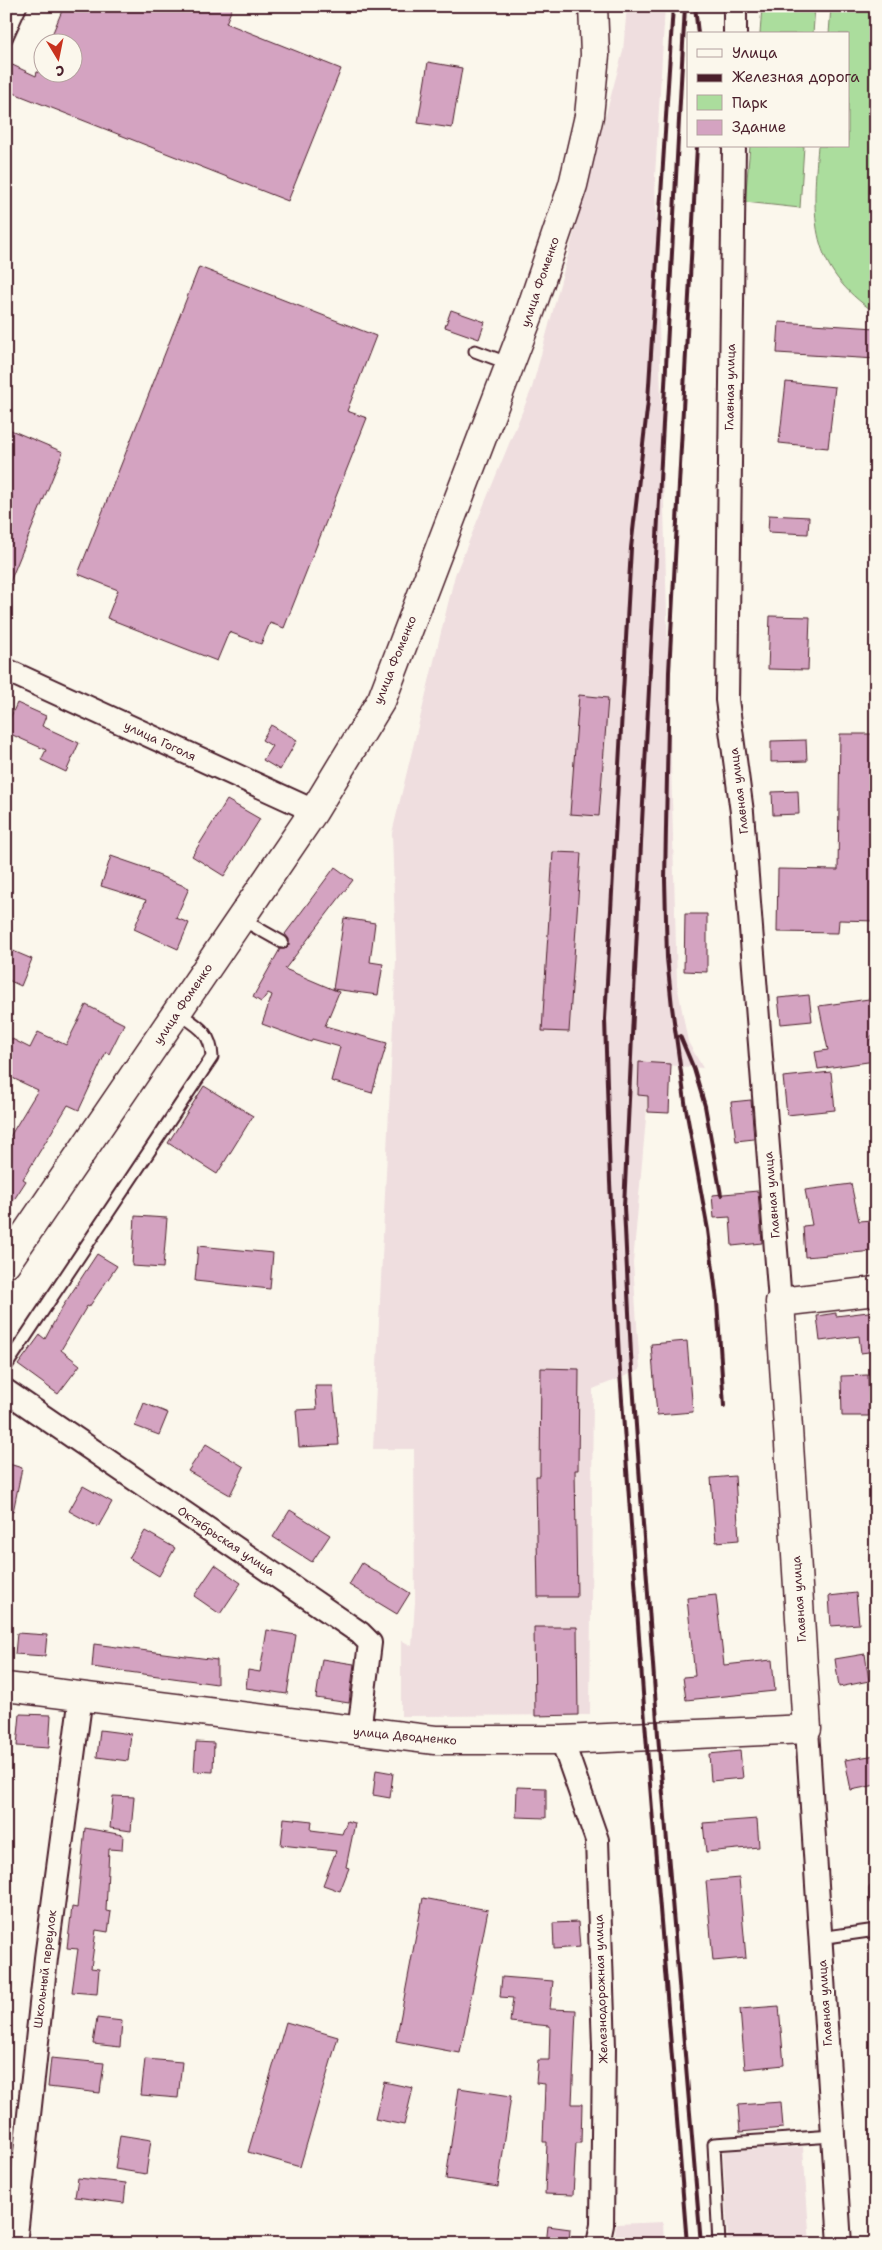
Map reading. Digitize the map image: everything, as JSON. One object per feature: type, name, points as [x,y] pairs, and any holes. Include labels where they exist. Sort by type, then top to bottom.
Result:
[{"type":"street","name":"улица Фоменко","points":[[6,1263],[314,811],[382,699],[530,312],[573,185],[589,116],[595,55],[593,6]]},
{"type":"street","points":[[735,6],[735,32]]},
{"type":"street","name":"Главная улица","points":[[734,148],[728,700],[742,812],[780,1302],[840,2244]]},
{"type":"street","name":"улица Гоголя","points":[[6,670],[314,811]]},
{"type":"street","points":[[780,1302],[876,1291]]},
{"type":"street","name":"Октябрьская улица","points":[[6,1391],[360,1633],[370,1643],[359,1732]]},
{"type":"street","name":"улица Дводненко","points":[[6,1687],[359,1732],[441,1740],[562,1740],[807,1729]]},
{"type":"street","name":"Школьный переулок","points":[[15,2244],[46,1958],[81,1696]]},
{"type":"street","name":"Железнодорожная улица","points":[[562,1740],[596,1840],[604,2047],[602,2226],[598,2244]]},
{"type":"lane","points":[[6,38],[21,6]]},
{"type":"lane","points":[[475,352],[510,364]]},
{"type":"lane","points":[[241,919],[282,942]]},
{"type":"lane","points":[[6,1366],[212,1057],[212,1044],[204,1031],[177,1012]]},
{"type":"lane","points":[[876,1889],[876,1898]]},
{"type":"lane","points":[[820,1938],[876,1930]]},
{"type":"lane","points":[[719,2244],[714,2144],[767,2145],[833,2136]]},
{"type":"shaded area","points":[[627,6],[665,6],[655,177],[677,984],[688,1042],[703,1068],[639,1063],[638,1095],[648,1096],[633,1263],[640,1370],[593,1389],[590,1715],[401,1716],[401,1640],[412,1646],[415,1602],[414,1449],[373,1449],[396,960],[392,833],[455,575],[532,388],[623,51]]},
{"type":"shaded area","points":[[803,2147],[810,2244],[728,2244],[723,2151]]},
{"type":"shaded area","points":[[663,2222],[664,2244],[614,2244],[616,2224]]},
{"type":"green space","points":[[762,6],[815,6],[813,32],[760,32]]},
{"type":"green space","points":[[831,6],[876,6],[876,313],[854,296],[837,278],[826,259],[819,240],[815,196],[818,148],[850,148],[850,32],[829,32]]},
{"type":"green space","points":[[750,148],[804,148],[800,208],[745,202]]},
{"type":"building","points":[[64,6],[233,6],[226,23],[341,69],[288,201],[6,90],[6,62],[32,74],[32,82],[82,82],[82,32],[53,32]]},
{"type":"building","points":[[428,62],[462,68],[452,128],[418,123]]},
{"type":"building","points":[[199,267],[376,336],[347,411],[367,418],[284,628],[270,623],[261,644],[229,632],[217,661],[107,618],[118,590],[78,574]]},
{"type":"building","points":[[451,310],[485,322],[479,339],[445,327]]},
{"type":"building","points":[[779,322],[876,328],[876,359],[777,353]]},
{"type":"building","points":[[786,382],[835,387],[828,448],[779,443]]},
{"type":"building","points":[[6,428],[63,452],[7,589],[6,589]]},
{"type":"building","points":[[769,515],[809,517],[808,534],[768,532]]},
{"type":"building","points":[[770,616],[810,617],[808,670],[768,669]]},
{"type":"building","points":[[579,695],[608,698],[599,816],[570,814]]},
{"type":"building","points":[[17,703],[46,716],[42,726],[79,743],[66,772],[41,760],[46,750],[6,732],[6,727]]},
{"type":"building","points":[[271,725],[297,740],[280,770],[263,760],[272,746],[262,740]]},
{"type":"building","points":[[840,734],[876,734],[876,921],[839,920],[838,933],[777,932],[778,869],[838,870]]},
{"type":"building","points":[[806,740],[807,761],[771,762],[771,741]]},
{"type":"building","points":[[798,791],[799,814],[773,815],[772,792]]},
{"type":"building","points":[[227,800],[260,819],[224,876],[192,856]]},
{"type":"building","points":[[553,852],[581,853],[569,1032],[542,1031]]},
{"type":"building","points":[[111,856],[149,869],[148,871],[189,888],[176,918],[189,923],[178,949],[134,929],[146,900],[101,886]]},
{"type":"building","points":[[335,867],[353,880],[285,969],[339,992],[325,1026],[387,1043],[372,1093],[331,1081],[340,1047],[312,1039],[311,1042],[262,1024],[272,995],[268,993],[261,1002],[253,997],[280,949],[285,949],[289,945],[289,939],[285,934]]},
{"type":"building","points":[[685,914],[707,914],[707,972],[684,971]]},
{"type":"building","points":[[344,918],[375,923],[370,962],[383,964],[378,995],[333,989]]},
{"type":"building","points":[[6,948],[32,959],[21,986],[6,979]]},
{"type":"building","points":[[809,995],[812,1021],[781,1024],[778,998]]},
{"type":"building","points":[[876,998],[876,1035],[871,1036],[875,1061],[818,1069],[815,1052],[828,1050],[819,1006]]},
{"type":"building","points":[[86,1005],[124,1024],[109,1054],[106,1052],[79,1110],[68,1105],[23,1179],[26,1181],[6,1212],[6,1143],[38,1090],[6,1075],[6,1036],[30,1048],[38,1032],[66,1045]]},
{"type":"building","points":[[639,1062],[671,1064],[669,1113],[648,1112],[648,1096],[638,1095]]},
{"type":"building","points":[[831,1072],[835,1110],[787,1115],[783,1077]]},
{"type":"building","points":[[204,1086],[253,1116],[217,1174],[168,1143]]},
{"type":"building","points":[[751,1100],[754,1139],[736,1141],[731,1102]]},
{"type":"building","points":[[851,1184],[859,1221],[872,1220],[875,1251],[805,1257],[803,1226],[812,1225],[805,1190]]},
{"type":"building","points":[[758,1191],[762,1243],[732,1246],[730,1217],[714,1218],[712,1195]]},
{"type":"building","points":[[135,1216],[167,1218],[163,1268],[132,1266]]},
{"type":"building","points":[[198,1246],[273,1253],[270,1289],[195,1281]]},
{"type":"building","points":[[97,1254],[117,1266],[89,1307],[87,1306],[61,1350],[80,1365],[58,1394],[18,1365],[40,1335],[45,1339],[61,1309]]},
{"type":"building","points":[[876,1311],[876,1351],[861,1353],[859,1336],[820,1341],[817,1316],[836,1313],[836,1316]]},
{"type":"building","points":[[687,1341],[693,1412],[657,1415],[651,1344]]},
{"type":"building","points":[[541,1368],[579,1369],[578,1470],[575,1470],[577,1597],[538,1597],[536,1476],[540,1476]]},
{"type":"building","points":[[868,1375],[869,1416],[842,1416],[841,1376]]},
{"type":"building","points":[[315,1386],[333,1386],[339,1445],[299,1447],[296,1410],[317,1409]]},
{"type":"building","points":[[144,1403],[168,1413],[159,1435],[135,1426]]},
{"type":"building","points":[[206,1444],[244,1467],[230,1495],[188,1471]]},
{"type":"building","points":[[6,1463],[22,1468],[13,1512],[6,1511]]},
{"type":"building","points":[[735,1476],[739,1540],[716,1542],[711,1478]]},
{"type":"building","points":[[83,1486],[112,1502],[98,1527],[69,1511]]},
{"type":"building","points":[[290,1510],[330,1535],[312,1562],[273,1537]]},
{"type":"building","points":[[145,1531],[175,1548],[159,1576],[129,1558]]},
{"type":"building","points":[[362,1563],[410,1593],[397,1614],[349,1585]]},
{"type":"building","points":[[215,1565],[241,1583],[220,1614],[194,1596]]},
{"type":"building","points":[[856,1593],[859,1624],[831,1626],[829,1596]]},
{"type":"building","points":[[716,1595],[724,1665],[772,1660],[775,1691],[686,1700],[683,1677],[695,1676],[687,1598]]},
{"type":"building","points":[[534,1627],[577,1627],[578,1715],[535,1716]]},
{"type":"building","points":[[267,1630],[296,1635],[287,1694],[246,1688],[248,1670],[260,1672]]},
{"type":"building","points":[[17,1633],[47,1635],[45,1656],[15,1654]]},
{"type":"building","points":[[94,1644],[217,1660],[217,1684],[92,1667]]},
{"type":"building","points":[[865,1654],[869,1681],[839,1687],[835,1659]]},
{"type":"building","points":[[322,1659],[354,1664],[349,1703],[316,1698]]},
{"type":"building","points":[[20,1714],[51,1715],[49,1748],[17,1746]]},
{"type":"building","points":[[100,1730],[131,1734],[128,1761],[97,1757]]},
{"type":"building","points":[[196,1742],[214,1743],[213,1772],[194,1771]]},
{"type":"building","points":[[740,1751],[743,1778],[711,1781],[709,1754]]},
{"type":"building","points":[[876,1755],[876,1785],[851,1790],[845,1760]]},
{"type":"building","points":[[376,1770],[393,1773],[390,1798],[373,1795]]},
{"type":"building","points":[[517,1787],[546,1788],[546,1818],[516,1817]]},
{"type":"building","points":[[113,1796],[134,1797],[131,1831],[110,1828]]},
{"type":"building","points":[[284,1818],[312,1821],[311,1830],[342,1834],[347,1821],[355,1823],[346,1867],[349,1868],[340,1891],[323,1885],[336,1851],[281,1845]]},
{"type":"building","points":[[757,1819],[759,1847],[706,1852],[703,1823]]},
{"type":"building","points":[[85,1828],[123,1835],[122,1850],[109,1849],[106,1911],[111,1912],[108,1932],[96,1930],[91,1968],[99,1969],[97,1994],[72,1992],[78,1949],[67,1948],[72,1907],[77,1908]]},
{"type":"building","points":[[739,1878],[746,1958],[713,1961],[706,1881]]},
{"type":"building","points":[[423,1898],[488,1910],[460,2053],[396,2041]]},
{"type":"building","points":[[578,1922],[580,1947],[554,1949],[553,1923]]},
{"type":"building","points":[[502,1977],[553,1981],[550,2009],[576,2010],[572,2104],[582,2104],[581,2143],[576,2143],[573,2195],[545,2194],[547,2142],[543,2142],[545,2084],[536,2083],[538,2060],[549,2060],[550,2026],[510,2022],[513,1998],[500,1997]]},
{"type":"building","points":[[779,2006],[784,2065],[745,2069],[740,2009]]},
{"type":"building","points":[[97,2018],[122,2021],[120,2047],[93,2044]]},
{"type":"building","points":[[286,2022],[338,2037],[300,2167],[248,2152]]},
{"type":"building","points":[[51,2058],[104,2063],[100,2093],[48,2087]]},
{"type":"building","points":[[145,2059],[182,2062],[178,2098],[141,2095]]},
{"type":"building","points":[[384,2082],[413,2088],[404,2125],[375,2119]]},
{"type":"building","points":[[459,2088],[511,2096],[498,2187],[446,2179]]},
{"type":"building","points":[[781,2102],[783,2128],[740,2132],[738,2105]]},
{"type":"building","points":[[120,2135],[151,2140],[146,2174],[115,2169]]},
{"type":"building","points":[[78,2178],[126,2183],[124,2203],[75,2197]]},
{"type":"building","points":[[548,2226],[570,2229],[569,2244],[546,2244]]},
{"type":"railway","points":[[673,6],[648,401],[631,548],[605,1019],[610,1182],[619,1358],[646,1735],[687,2244]]},
{"type":"railway","points":[[685,6],[642,822],[624,1207],[631,1355],[658,1735],[701,2244]]},
{"type":"railway","points":[[695,6],[698,32]]},
{"type":"railway","points":[[697,148],[669,672],[665,880],[667,958],[672,1007],[686,1109],[708,1230],[717,1301],[724,1406]]},
{"type":"railway","points":[[680,1036],[694,1069],[705,1106],[721,1195]]}]
